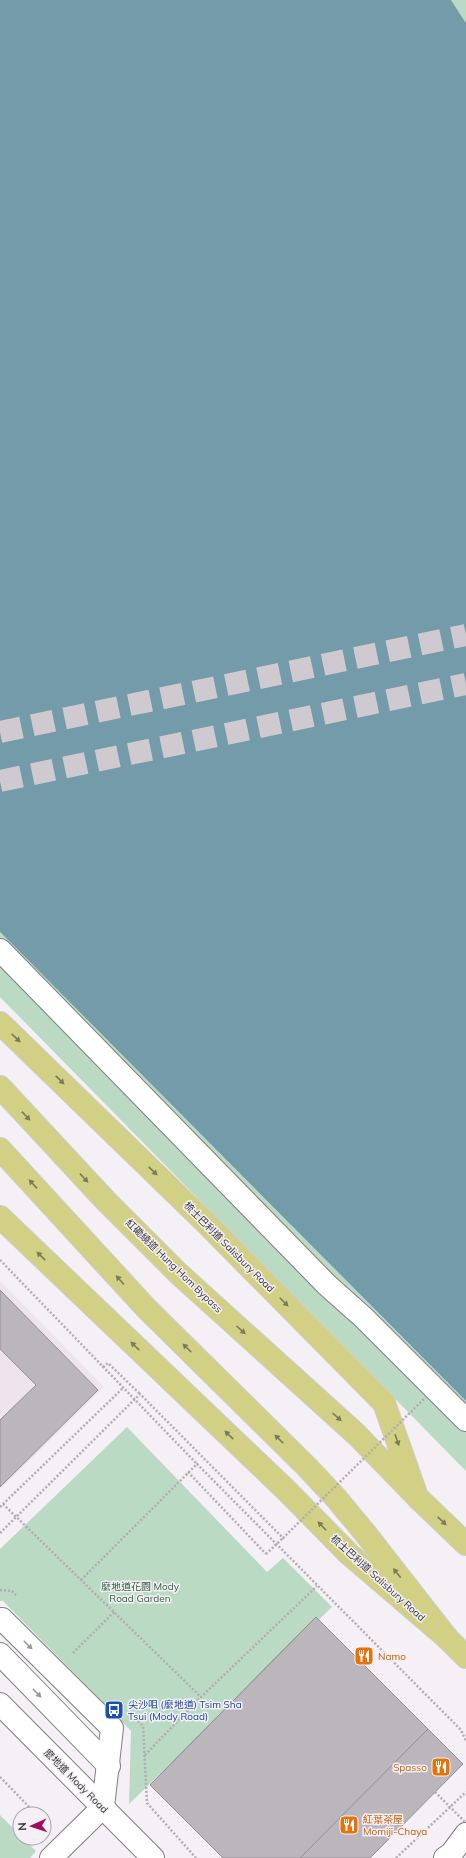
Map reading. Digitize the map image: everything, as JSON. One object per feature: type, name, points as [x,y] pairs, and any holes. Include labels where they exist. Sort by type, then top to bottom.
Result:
[{"type":"main road","name":"梳士巴利道 Salisbury Road","points":[[0,1023],[206,1223],[384,1403],[418,1498]]},
{"type":"main road","name":"紅磡繞道 Hung Hom Bypass","points":[[0,1087],[106,1201],[178,1273],[357,1435]]},
{"type":"main road","name":"梳士巴利道 Salisbury Road","points":[[0,1149],[146,1308],[307,1467],[365,1533],[447,1638]]},
{"type":"main road","name":"梳士巴利道 Salisbury Road","points":[[0,1217],[286,1490],[349,1554],[447,1638],[466,1657]]},
{"type":"main road","name":"梳士巴利道 Salisbury Road","points":[[357,1435],[418,1498],[466,1544]]},
{"type":"street","points":[[0,950],[327,1285],[364,1318],[466,1420]]},
{"type":"street","points":[[0,1619],[2,1619],[112,1728],[109,1766],[103,1807],[51,1858]]},
{"type":"street","points":[[0,1654],[109,1766]]},
{"type":"street","name":"麼地道 Mody Road","points":[[0,1704],[153,1858]]},
{"type":"street","points":[[445,1858],[451,1854],[466,1834]]},
{"type":"path","points":[[0,1260],[197,1464],[461,1730],[466,1741]]},
{"type":"path","points":[[103,1367],[108,1363],[283,1538]]},
{"type":"path","points":[[0,1507],[123,1388]]},
{"type":"path","points":[[0,1533],[140,1394]]},
{"type":"path","points":[[188,1472],[266,1554],[427,1396]]},
{"type":"path","points":[[80,1580],[197,1464]]},
{"type":"path","points":[[3,1504],[201,1697]]},
{"type":"path","points":[[144,1756],[201,1697],[317,1586]]},
{"type":"path","points":[[72,1654],[114,1612]]},
{"type":"path","points":[[0,1777],[28,1806]]},
{"type":"path","points":[[435,1792],[466,1823]]},
{"type":"path","points":[[396,1858],[466,1792]]},
{"type":"shaded area","points":[[0,1281],[104,1387],[0,1489]]},
{"type":"green space","points":[[451,0],[466,0],[466,23]]},
{"type":"green space","points":[[0,932],[466,1401],[466,1471],[0,997]]},
{"type":"green space","name":"麼地道花園 Mody Road Garden","points":[[127,1427],[267,1572],[283,1558],[332,1607],[129,1804],[131,1731],[3,1601],[0,1601],[0,1549]]},
{"type":"green space","points":[[0,1815],[12,1827],[12,1846],[31,1846],[36,1851],[30,1858],[0,1858]]},
{"type":"water","points":[[0,0],[451,0],[466,23],[466,1401],[0,932]]},
{"type":"building","points":[[0,1290],[98,1390],[0,1487],[0,1420],[36,1385],[0,1349]]},
{"type":"building","points":[[316,1617],[463,1764],[370,1858],[223,1858],[150,1785]]},
{"type":"building","points":[[316,1617],[428,1729],[300,1858],[223,1858],[150,1785]]},
{"type":"tunnel","points":[[0,732],[466,635]]},
{"type":"tunnel","points":[[0,781],[466,684]]},
{"type":"place","name":"Namo","points":[[364,1656]]},
{"type":"place","name":"尖沙咀 (麼地道) Tsim Sha Tsui (Mody Road)","points":[[114,1710]]},
{"type":"place","name":"Spasso","points":[[441,1767]]},
{"type":"place","name":"紅葉茶屋 Momiji-Chaya","points":[[349,1825]]}]
